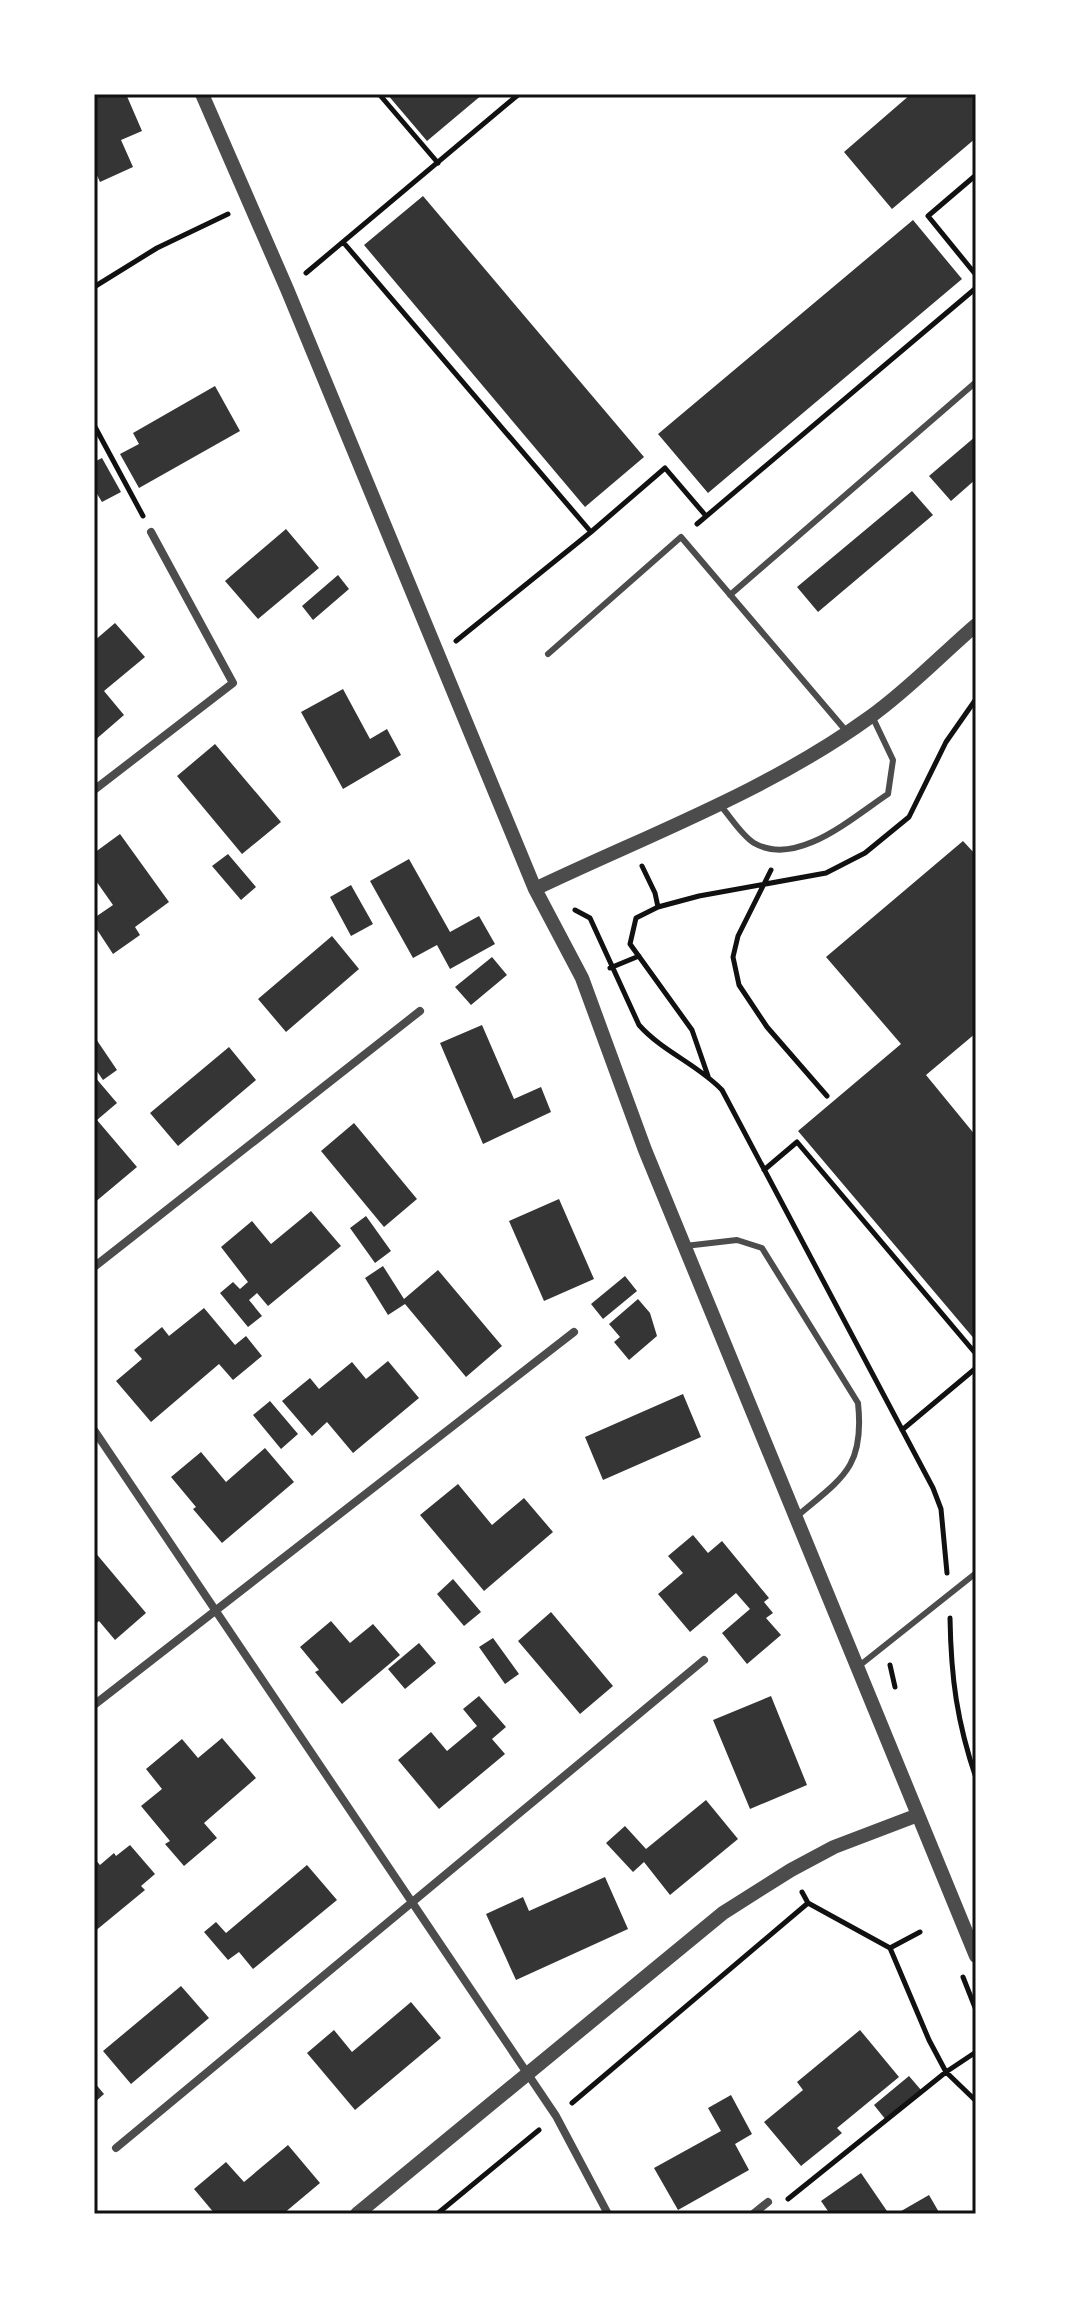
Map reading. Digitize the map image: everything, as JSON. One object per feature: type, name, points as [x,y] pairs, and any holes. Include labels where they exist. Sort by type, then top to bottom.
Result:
[{"type":"street","points":[[202,94],[287,289],[535,889],[582,978],[645,1150],[976,1956]]},
{"type":"street","points":[[94,790],[233,683],[151,532]]},
{"type":"street","points":[[535,889],[720,805],[805,758],[872,716],[976,625]]},
{"type":"street","points":[[94,1267],[420,1011]]},
{"type":"street","points":[[94,1705],[574,1332]]},
{"type":"street","points":[[94,1430],[556,2116],[608,2214]]},
{"type":"street","points":[[116,2148],[704,1660]]},
{"type":"street","points":[[357,2214],[723,1913],[834,1847],[918,1815]]},
{"type":"street","points":[[753,2214],[768,2202]]},
{"type":"lane","points":[[730,595],[976,382]]},
{"type":"lane","points":[[548,654],[681,537],[847,732]]},
{"type":"lane","points":[[720,805],[753,842],[779,851],[812,844],[888,794],[893,760],[872,716]]},
{"type":"lane","points":[[684,1246],[737,1240],[762,1248],[858,1403],[861,1433],[853,1461],[836,1483],[796,1517]]},
{"type":"lane","points":[[857,1668],[976,1573]]},
{"type":"path","points":[[379,94],[438,163]]},
{"type":"path","points":[[287,289],[519,94]]},
{"type":"path","points":[[976,175],[928,216],[976,275]]},
{"type":"path","points":[[94,287],[157,248],[250,204]]},
{"type":"path","points":[[343,242],[591,532]]},
{"type":"path","points":[[681,537],[976,288]]},
{"type":"path","points":[[94,425],[151,532]]},
{"type":"path","points":[[435,648],[459,640],[665,468],[706,516]]},
{"type":"path","points":[[632,843],[655,893],[658,907],[636,918],[630,944],[692,1030],[708,1076]]},
{"type":"path","points":[[779,851],[738,936],[733,957],[739,985],[767,1027],[827,1096]]},
{"type":"path","points":[[582,978],[639,956]]},
{"type":"path","points":[[764,1170],[797,1142],[976,1354]]},
{"type":"path","points":[[902,1430],[976,1368]]},
{"type":"path","points":[[791,1870],[808,1903],[890,1948],[946,2072],[976,2101]]},
{"type":"path","points":[[437,2214],[808,1903]]},
{"type":"path","points":[[890,1948],[920,1932]]},
{"type":"path","points":[[768,2202],[789,2199],[946,2072],[976,2052]]},
{"type":"building","points":[[94,94],[126,94],[142,131],[121,140],[133,167],[100,182],[94,169]]},
{"type":"building","points":[[387,94],[483,94],[427,141]]},
{"type":"building","points":[[911,94],[976,94],[976,138],[892,209],[844,152]]},
{"type":"building","points":[[423,196],[644,457],[585,507],[364,245]]},
{"type":"building","points":[[913,220],[962,279],[708,493],[658,434]]},
{"type":"building","points":[[215,386],[240,431],[139,488],[120,454],[139,444],[133,433]]},
{"type":"building","points":[[976,436],[976,479],[951,501],[929,476]]},
{"type":"building","points":[[102,458],[121,492],[102,502],[94,489],[94,462]]},
{"type":"building","points":[[912,491],[933,515],[818,612],[797,587]]},
{"type":"building","points":[[286,529],[319,568],[258,619],[225,581]]},
{"type":"building","points":[[338,575],[349,589],[313,620],[302,606]]},
{"type":"building","points":[[115,623],[145,657],[104,691],[124,715],[94,741],[94,641]]},
{"type":"building","points":[[343,689],[370,739],[387,729],[401,755],[343,789],[301,712]]},
{"type":"building","points":[[215,744],[281,822],[242,854],[177,776]]},
{"type":"building","points":[[120,834],[169,902],[135,927],[140,935],[113,954],[94,925],[94,918],[113,905],[94,878],[94,853]]},
{"type":"building","points":[[963,841],[976,855],[976,1033],[926,1075],[976,1136],[976,1341],[798,1131],[901,1044],[826,957]]},
{"type":"building","points":[[228,854],[256,887],[241,900],[212,866]]},
{"type":"building","points":[[409,859],[450,932],[479,916],[495,944],[450,969],[437,945],[413,958],[370,881]]},
{"type":"building","points":[[351,885],[373,924],[351,936],[330,897]]},
{"type":"building","points":[[332,936],[359,969],[286,1032],[258,999]]},
{"type":"building","points":[[492,957],[507,975],[471,1005],[455,987]]},
{"type":"building","points":[[482,1025],[514,1099],[541,1087],[551,1112],[483,1144],[440,1043]]},
{"type":"building","points":[[94,1036],[117,1070],[103,1080],[94,1067]]},
{"type":"building","points":[[229,1047],[256,1080],[178,1146],[150,1113]]},
{"type":"building","points":[[94,1076],[117,1103],[97,1120],[137,1167],[94,1203]]},
{"type":"building","points":[[354,1123],[417,1199],[384,1227],[321,1151]]},
{"type":"building","points":[[559,1199],[594,1279],[544,1301],[509,1221]]},
{"type":"building","points":[[311,1211],[341,1246],[268,1306],[257,1293],[249,1300],[262,1316],[248,1327],[220,1293],[233,1282],[240,1289],[248,1282],[221,1247],[252,1221],[271,1244]]},
{"type":"building","points":[[366,1216],[391,1251],[375,1263],[350,1228]]},
{"type":"building","points":[[383,1266],[404,1299],[438,1270],[502,1346],[466,1377],[405,1304],[388,1315],[365,1278]]},
{"type":"building","points":[[625,1276],[637,1291],[603,1319],[591,1304]]},
{"type":"building","points":[[638,1299],[650,1313],[657,1336],[629,1360],[614,1342],[620,1337],[609,1324]]},
{"type":"building","points":[[204,1308],[235,1345],[246,1336],[262,1356],[233,1380],[219,1364],[151,1422],[116,1381],[142,1359],[134,1350],[162,1327],[169,1336]]},
{"type":"building","points":[[388,1361],[419,1398],[353,1453],[327,1422],[312,1436],[282,1401],[310,1378],[319,1389],[352,1362],[366,1379]]},
{"type":"building","points":[[683,1394],[701,1437],[603,1480],[585,1437]]},
{"type":"building","points":[[270,1401],[298,1434],[281,1449],[253,1415]]},
{"type":"building","points":[[265,1448],[294,1482],[222,1543],[171,1477],[201,1452],[226,1482]]},
{"type":"building","points":[[458,1484],[492,1525],[524,1498],[553,1532],[484,1591],[420,1515]]},
{"type":"building","points":[[693,1535],[708,1553],[722,1541],[769,1598],[764,1602],[773,1613],[766,1618],[781,1635],[747,1664],[722,1633],[750,1609],[736,1593],[690,1632],[658,1594],[683,1573],[668,1556]]},
{"type":"building","points":[[94,1551],[146,1613],[115,1640],[99,1621],[94,1625]]},
{"type":"building","points":[[453,1579],[481,1612],[464,1626],[437,1594]]},
{"type":"building","points":[[551,1612],[613,1686],[580,1714],[518,1641]]},
{"type":"building","points":[[331,1621],[350,1643],[373,1624],[400,1655],[342,1704],[315,1672],[319,1670],[300,1647]]},
{"type":"building","points":[[493,1638],[519,1674],[505,1684],[479,1647]]},
{"type":"building","points":[[419,1643],[436,1663],[405,1689],[388,1669]]},
{"type":"building","points":[[479,1696],[506,1727],[492,1739],[505,1754],[439,1809],[398,1760],[431,1732],[447,1751],[477,1726],[463,1709]]},
{"type":"building","points":[[771,1696],[807,1785],[750,1809],[713,1720]]},
{"type":"building","points":[[222,1738],[256,1778],[204,1823],[217,1838],[184,1866],[165,1844],[170,1841],[141,1806],[162,1789],[146,1769],[182,1739],[198,1758]]},
{"type":"building","points":[[706,1800],[738,1839],[670,1895],[644,1862],[633,1872],[606,1843],[625,1826],[646,1849]]},
{"type":"building","points":[[130,1845],[155,1874],[141,1886],[145,1890],[94,1932],[94,1858],[100,1865]]},
{"type":"building","points":[[307,1865],[337,1900],[253,1969],[239,1952],[228,1960],[204,1932],[216,1922],[226,1933]]},
{"type":"building","points":[[605,1877],[628,1929],[516,1980],[486,1914],[523,1897],[529,1911]]},
{"type":"building","points":[[181,1986],[209,2018],[131,2084],[103,2051]]},
{"type":"building","points":[[411,2002],[441,2038],[355,2110],[307,2053],[334,2030],[352,2052]]},
{"type":"building","points":[[860,2030],[899,2077],[837,2128],[842,2133],[801,2166],[764,2122],[803,2090],[797,2082]]},
{"type":"building","points":[[909,2076],[921,2090],[886,2120],[874,2105]]},
{"type":"building","points":[[94,2082],[104,2094],[94,2103]]},
{"type":"building","points":[[731,2095],[752,2134],[735,2144],[749,2170],[678,2210],[654,2168],[721,2131],[708,2108]]},
{"type":"building","points":[[288,2145],[320,2183],[283,2214],[215,2214],[194,2189],[226,2162],[244,2182]]},
{"type":"building","points":[[861,2173],[889,2214],[830,2214],[821,2201]]},
{"type":"building","points":[[929,2195],[940,2214],[896,2214]]}]
